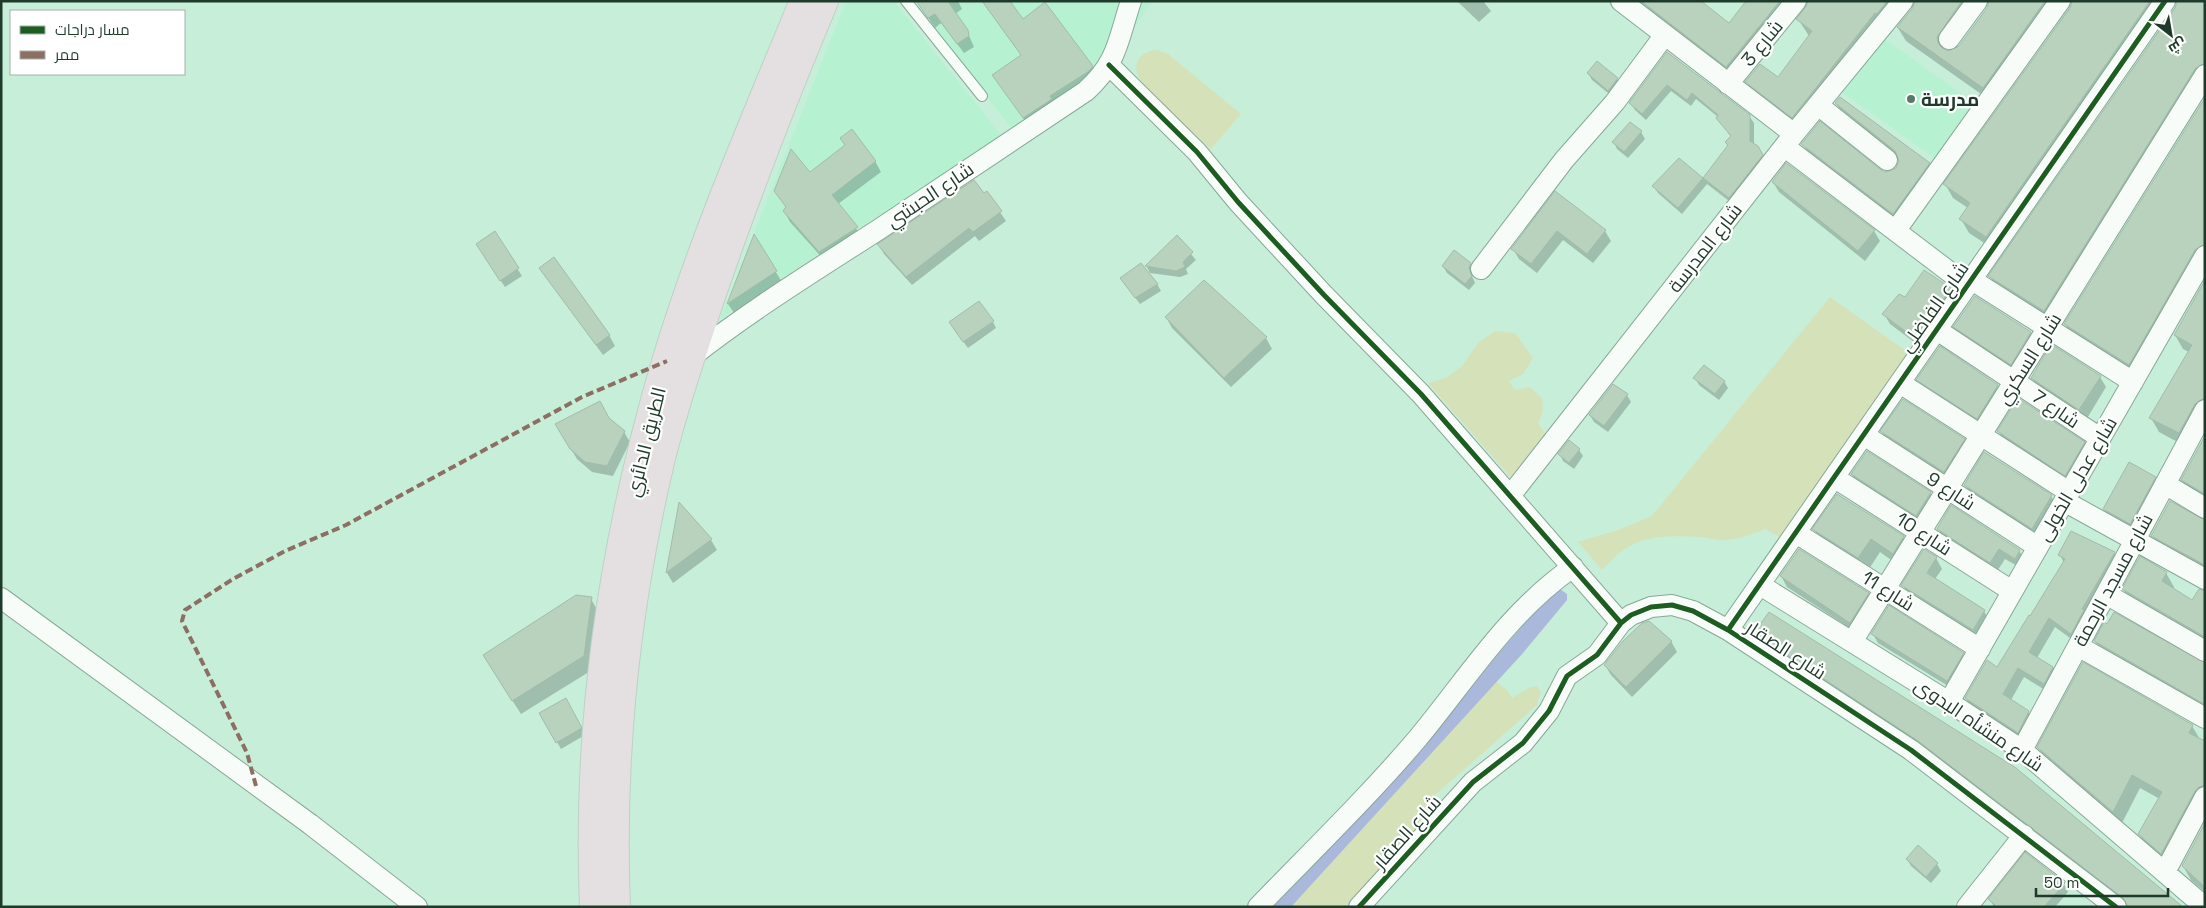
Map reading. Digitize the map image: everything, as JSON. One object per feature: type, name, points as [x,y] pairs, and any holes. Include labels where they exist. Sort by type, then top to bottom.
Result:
[{"type":"highway","name":"الطريق الدائري","points":[[594,907],[594,796],[599,707],[614,590],[624,532],[667,362],[697,272],[764,96],[804,1]]},
{"type":"highway","name":"الطريق الدائري","points":[[616,907],[614,868],[617,765],[626,661],[640,559],[660,467],[690,358],[726,250],[766,144],[824,1]]},
{"type":"street","name":"شارع الحبشي","points":[[690,358],[733,324],[778,293],[876,231],[1086,91],[1099,80],[1117,50],[1131,1]]},
{"type":"street","points":[[1622,1],[1664,36],[1728,84],[1790,140],[1896,230],[1970,283],[2049,328],[2133,382]]},
{"type":"street","name":"شارع 3","points":[[1728,84],[1796,1]]},
{"type":"street","name":"شارع المدرسة","points":[[1510,496],[1790,140],[1903,1]]},
{"type":"street","points":[[1949,38],[1977,1]]},
{"type":"street","points":[[1896,230],[2060,1]]},
{"type":"street","name":"شارع الفاضلي","points":[[1728,630],[2165,1]]},
{"type":"street","points":[[1481,269],[1564,160],[1615,102],[1664,36]]},
{"type":"street","points":[[1109,65],[1197,152],[1238,202],[1324,295],[1421,394],[1621,623]]},
{"type":"street","name":"شارع السكري","points":[[1852,642],[2205,76]]},
{"type":"street","points":[[1818,105],[1887,160]]},
{"type":"street","name":"شارع عدلى الخولى","points":[[1949,702],[2205,256]]},
{"type":"street","name":"شارع 7","points":[[1937,330],[2100,438]]},
{"type":"street","points":[[1900,383],[2134,540],[2205,579]]},
{"type":"street","name":"شارع مسجد الرحمة","points":[[2022,750],[2165,484],[2197,442],[2205,410]]},
{"type":"street","name":"شارع 9","points":[[1864,435],[2038,547]]},
{"type":"street","name":"شارع 10","points":[[1835,478],[2012,591]]},
{"type":"street","points":[[2165,484],[2205,508]]},
{"type":"street","name":"شارع 11","points":[[1796,533],[1980,648]]},
{"type":"street","points":[[1258,907],[1389,772],[1518,614],[1535,596],[1573,567]]},
{"type":"street","name":"شارع منشأه البدوى","points":[[1760,585],[1949,702],[2022,750],[2205,907]]},
{"type":"street","points":[[2106,594],[2205,651]]},
{"type":"street","points":[[1,598],[310,824],[417,907]]},
{"type":"street","name":"شارع الصقار","points":[[1359,907],[1473,782],[1507,757],[1532,733],[1548,711],[1567,676],[1597,655],[1621,623],[1630,615],[1651,607],[1672,605],[1693,611],[1728,630],[1911,750],[2116,907]]},
{"type":"street","points":[[2078,646],[2205,718]]},
{"type":"street","points":[[2165,872],[2205,797]]},
{"type":"street","points":[[1966,907],[2024,835]]},
{"type":"lane","points":[[906,1],[982,96]]},
{"type":"shaded area","points":[[846,1],[894,1],[1002,136],[720,319]]},
{"type":"shaded area","points":[[911,1],[1152,1],[1111,64],[1012,129]]},
{"type":"shaded area","name":"مدرسة","points":[[1882,37],[1980,107],[1940,162],[1842,92]]},
{"type":"shaded area","points":[[1157,50],[1168,54],[1241,114],[1211,149],[1150,91],[1138,75],[1137,64],[1140,57],[1148,52]]},
{"type":"shaded area","points":[[1830,297],[1903,349],[1911,359],[1780,537],[1765,529],[1734,539],[1724,540],[1701,537],[1658,537],[1635,544],[1624,550],[1602,570],[1578,542],[1618,530],[1652,516]]},
{"type":"shaded area","points":[[1495,331],[1515,333],[1533,358],[1523,374],[1509,381],[1515,390],[1530,387],[1542,398],[1543,411],[1538,423],[1547,437],[1513,480],[1428,383],[1446,378],[1462,366],[1478,343]]},
{"type":"shaded area","points":[[1496,682],[1508,691],[1512,698],[1531,687],[1537,686],[1541,692],[1537,705],[1434,796],[1439,804],[1345,907],[1291,907]]},
{"type":"water","points":[[1560,589],[1567,594],[1567,600],[1523,653],[1291,907],[1268,907],[1350,821],[1550,595]]},
{"type":"building","points":[[916,1],[952,1],[949,3],[968,30],[969,36],[957,44],[935,14],[928,18]]},
{"type":"building","points":[[982,1],[1010,1],[1023,19],[1045,2],[1093,66],[1089,71],[1050,96],[1052,99],[1023,118],[992,75],[1021,55]]},
{"type":"building","points":[[1641,1],[1701,1],[1729,23],[1746,1],[1780,1],[1726,67]]},
{"type":"building","points":[[1808,1],[1887,1],[1877,14],[1875,13],[1792,118],[1745,82],[1760,64],[1778,77],[1812,31],[1796,19]]},
{"type":"building","points":[[1915,1],[1962,1],[1937,37],[1938,43],[1948,51],[1959,46],[1987,8],[1989,1],[2045,1],[1983,88],[1897,27],[1912,9]]},
{"type":"building","points":[[2072,1],[2150,1],[1986,237],[1959,219],[1970,203],[1943,184],[2070,8]]},
{"type":"building","points":[[2177,1],[2205,1],[2205,63],[2195,69],[2044,311],[1988,276],[2175,8]]},
{"type":"building","points":[[1667,52],[1750,115],[1750,141],[1758,146],[1763,155],[1729,198],[1703,178],[1728,145],[1725,142],[1731,136],[1716,118],[1718,115],[1692,93],[1687,100],[1667,85],[1642,114],[1629,103]]},
{"type":"building","points":[[1597,61],[1618,78],[1608,91],[1587,73]]},
{"type":"building","points":[[1840,97],[1930,163],[1893,214],[1801,144],[1820,121],[1880,169],[1886,172],[1896,168],[1899,161],[1895,151],[1835,103]]},
{"type":"building","points":[[2205,98],[2205,244],[2195,250],[2129,365],[2064,324]]},
{"type":"building","points":[[1630,122],[1642,131],[1624,152],[1612,142]]},
{"type":"building","points":[[852,129],[876,161],[832,195],[858,227],[819,252],[783,211],[786,207],[774,191],[791,149],[810,172],[845,145],[840,138]]},
{"type":"building","points":[[1679,158],[1703,178],[1678,208],[1652,186]]},
{"type":"building","points":[[1786,163],[1875,230],[1858,251],[1772,182]]},
{"type":"building","points":[[974,180],[984,193],[987,191],[1002,211],[973,232],[969,228],[906,277],[877,244]]},
{"type":"building","points":[[1555,191],[1606,230],[1587,254],[1557,231],[1531,264],[1511,249]]},
{"type":"building","points":[[495,231],[519,268],[500,281],[476,244]]},
{"type":"building","points":[[754,234],[777,271],[727,304]]},
{"type":"building","points":[[1177,235],[1193,252],[1183,262],[1185,267],[1176,271],[1145,266]]},
{"type":"building","points":[[1454,250],[1471,263],[1469,268],[1472,276],[1465,284],[1442,266]]},
{"type":"building","points":[[554,257],[610,335],[596,345],[539,268]]},
{"type":"building","points":[[1141,263],[1158,284],[1135,298],[1120,278]]},
{"type":"building","points":[[1924,270],[1951,288],[1916,339],[1882,314],[1899,294],[1905,297]]},
{"type":"building","points":[[1204,280],[1267,337],[1224,378],[1165,317]]},
{"type":"building","points":[[2205,280],[2205,398],[2195,404],[2179,433],[2149,418],[2192,345],[2174,335]]},
{"type":"building","points":[[1975,296],[2031,332],[2011,365],[1953,327]]},
{"type":"building","points":[[979,301],[994,321],[963,342],[949,322]]},
{"type":"building","points":[[2051,344],[2101,376],[2079,410],[2031,378]]},
{"type":"building","points":[[1940,346],[1998,385],[1977,419],[1916,380]]},
{"type":"building","points":[[1704,365],[1725,381],[1715,394],[1693,378]]},
{"type":"building","points":[[1613,384],[1628,394],[1604,426],[1589,415]]},
{"type":"building","points":[[2018,398],[2085,442],[2065,476],[1997,431]]},
{"type":"building","points":[[1903,399],[1965,439],[1944,472],[1880,431]]},
{"type":"building","points":[[600,401],[609,418],[625,431],[607,466],[585,462],[570,449],[555,424]]},
{"type":"building","points":[[2205,436],[2205,494],[2181,480]]},
{"type":"building","points":[[1569,440],[1580,449],[1569,463],[1558,454]]},
{"type":"building","points":[[1867,451],[1931,492],[1916,516],[1851,474]]},
{"type":"building","points":[[1984,452],[2052,495],[2032,529],[1964,485]]},
{"type":"building","points":[[2129,462],[2156,477],[2130,524],[2103,509]]},
{"type":"building","points":[[1837,494],[1904,536],[1893,554],[1871,539],[1858,558],[1812,529]]},
{"type":"building","points":[[2170,501],[2205,520],[2205,565],[2151,536]]},
{"type":"building","points":[[679,502],[712,539],[666,573]]},
{"type":"building","points":[[1951,505],[2020,550],[2015,559],[1999,549],[1990,563],[1937,529]]},
{"type":"building","points":[[2071,531],[2115,552],[2082,609],[2084,610],[2071,634],[2049,618],[2029,652],[2053,667],[2044,684],[2018,668],[2003,694],[2029,711],[2018,733],[1965,698],[1987,660],[1997,667],[2030,616],[2065,559],[2058,555]]},
{"type":"building","points":[[1799,549],[1869,593],[1850,623],[1780,576]]},
{"type":"building","points":[[1924,549],[1937,557],[1927,573],[1985,610],[1973,630],[1901,585]]},
{"type":"building","points":[[2140,556],[2167,572],[2162,581],[2192,600],[2199,589],[2205,591],[2205,637],[2122,589]]},
{"type":"building","points":[[576,595],[592,597],[584,656],[512,701],[483,655]]},
{"type":"building","points":[[1889,605],[1964,653],[1947,681],[1871,634]]},
{"type":"building","points":[[1769,612],[2016,768],[2183,907],[2128,907],[2123,898],[1918,741],[1754,633]]},
{"type":"building","points":[[2114,612],[2205,663],[2204,704],[2094,641],[2104,622],[2107,624]]},
{"type":"building","points":[[1649,621],[1672,641],[1626,687],[1604,665],[1623,641],[1642,623]]},
{"type":"building","points":[[2083,662],[2193,725],[2189,733],[2205,741],[2205,785],[2195,791],[2161,854],[2138,834],[2162,792],[2132,775],[2113,812],[2037,747]]},
{"type":"building","points":[[566,698],[582,728],[556,743],[539,713]]},
{"type":"building","points":[[2205,823],[2205,887],[2182,866]]},
{"type":"building","points":[[1918,845],[1938,863],[1926,877],[1906,859]]},
{"type":"building","points":[[2025,852],[2065,883],[2044,907],[1997,907],[1988,899]]},
{"type":"marked path","points":[[256,786],[247,753],[182,621],[185,610],[233,579],[285,551],[346,525],[582,397],[667,361]]},
{"type":"cycle path","points":[[1728,630],[2165,1]]},
{"type":"cycle path","points":[[1109,65],[1197,152],[1238,202],[1324,295],[1421,394],[1621,623]]},
{"type":"cycle path","points":[[1359,907],[1473,782],[1523,743],[1549,711],[1567,676],[1597,655],[1621,623],[1631,615],[1651,607],[1672,605],[1693,611],[1728,630],[1911,750],[2116,907]]},
{"type":"place","name":"مدرسة","points":[[1911,99]]}]
